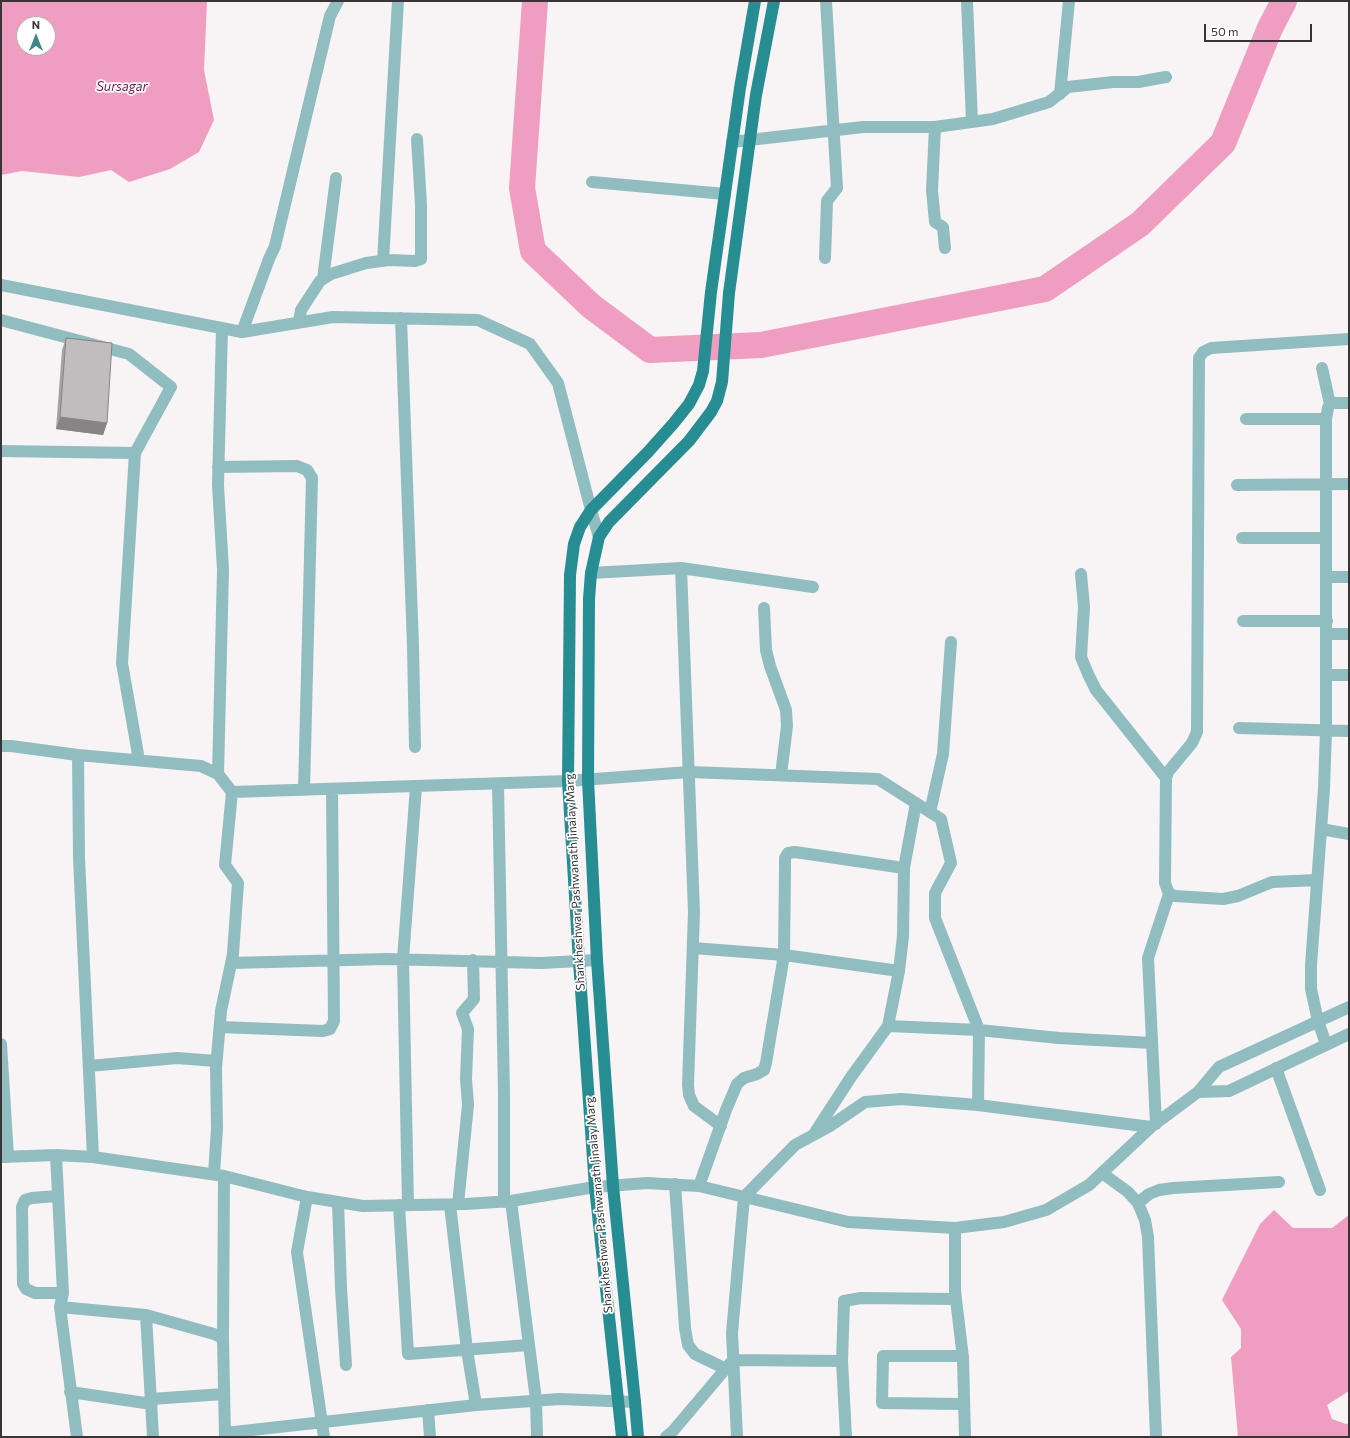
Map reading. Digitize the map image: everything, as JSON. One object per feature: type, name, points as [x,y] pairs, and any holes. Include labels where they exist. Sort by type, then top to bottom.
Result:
[{"type":"main road","name":"Shankheshwar Pashwanath Jinalay Marg","points":[[622,1437],[594,1186],[568,781],[570,575],[574,544],[580,527],[591,510],[648,452],[673,424],[689,404],[698,385],[702,371],[711,292],[740,88],[755,1]]},
{"type":"main road","points":[[638,1437],[613,1186],[597,960],[588,780],[589,599],[591,573],[600,537],[609,522],[689,441],[711,412],[717,401],[722,382],[729,293],[749,140],[774,1]]},
{"type":"street","points":[[242,332],[275,246],[330,16],[338,1]]},
{"type":"street","points":[[383,261],[398,1]]},
{"type":"street","points":[[825,258],[827,201],[837,188],[826,1]]},
{"type":"street","points":[[967,1],[972,122]]},
{"type":"street","points":[[1060,94],[1069,1]]},
{"type":"street","points":[[732,142],[863,127],[935,127],[972,122],[992,119],[1049,102],[1068,87],[1113,82],[1138,82],[1166,77]]},
{"type":"street","points":[[935,127],[932,190],[935,222],[943,227],[945,248]]},
{"type":"street","points":[[299,322],[301,310],[320,281],[331,274],[366,263],[383,261],[415,261],[420,259],[420,205],[417,139]]},
{"type":"street","points":[[324,279],[336,178]]},
{"type":"street","points":[[592,182],[725,194]]},
{"type":"street","points":[[1,285],[242,332],[333,317],[478,320],[530,344],[558,383],[591,510],[600,537]]},
{"type":"street","points":[[401,318],[413,646],[415,747]]},
{"type":"street","points":[[1,320],[128,354],[171,387],[134,453],[122,663],[139,760]]},
{"type":"street","points":[[218,774],[223,570],[218,486],[222,328]]},
{"type":"street","points":[[1153,1126],[1152,1043],[1148,958],[1169,894],[1165,882],[1166,778],[1168,772],[1192,744],[1197,732],[1199,358],[1203,352],[1211,348],[1349,339]]},
{"type":"street","points":[[1322,368],[1330,404],[1326,419],[1327,675],[1324,789],[1311,966],[1311,990],[1318,1021],[1326,1044]]},
{"type":"street","points":[[1330,404],[1349,403]]},
{"type":"street","points":[[1246,419],[1326,419]]},
{"type":"street","points":[[1,451],[134,453]]},
{"type":"street","points":[[218,467],[297,466],[307,470],[312,478],[304,790]]},
{"type":"street","points":[[1237,486],[1349,484]]},
{"type":"street","points":[[1242,538],[1326,538]]},
{"type":"street","points":[[681,568],[694,912],[688,1085],[689,1095],[694,1106],[721,1126]]},
{"type":"street","points":[[591,573],[681,568],[813,587]]},
{"type":"street","points":[[1081,574],[1084,607],[1081,657],[1088,674],[1096,690],[1166,778]]},
{"type":"street","points":[[1327,577],[1349,577]]},
{"type":"street","points":[[764,608],[766,650],[770,666],[786,710],[787,726],[781,775]]},
{"type":"street","points":[[1243,621],[1327,621]]},
{"type":"street","points":[[1327,634],[1349,634]]},
{"type":"street","points":[[930,812],[943,754],[951,642]]},
{"type":"street","points":[[1327,675],[1349,675]]},
{"type":"street","points":[[1239,728],[1349,731]]},
{"type":"street","points":[[1,746],[78,755],[202,766],[218,774],[232,792],[225,865],[238,883],[233,954],[221,1011],[216,1061],[225,1435],[428,1410],[536,1400],[560,1399],[635,1402]]},
{"type":"street","points":[[78,755],[79,858],[93,1157]]},
{"type":"street","points":[[232,792],[568,781],[689,772],[878,779],[941,819],[951,863],[935,893],[935,918],[979,1030],[978,1105]]},
{"type":"street","points":[[498,784],[507,1201],[536,1400],[537,1437]]},
{"type":"street","points":[[416,787],[403,959],[404,1205],[408,1354],[529,1346]]},
{"type":"street","points":[[220,1027],[323,1031],[330,1029],[334,1021],[332,789]]},
{"type":"street","points":[[813,1135],[851,1077],[888,1026],[899,971],[903,936],[904,868],[916,803]]},
{"type":"street","points":[[1321,829],[1349,834]]},
{"type":"street","points":[[699,1186],[737,1084],[744,1078],[764,1070],[766,1063],[784,955],[785,858],[788,853],[795,852],[904,868]]},
{"type":"street","points":[[1169,894],[1176,896],[1223,899],[1238,896],[1272,882],[1317,880]]},
{"type":"street","points":[[693,948],[784,955],[899,971]]},
{"type":"street","points":[[231,963],[403,959],[542,963],[597,960]]},
{"type":"street","points":[[473,960],[474,999],[462,1013],[468,1029],[466,1079],[468,1105],[454,1204],[467,1350],[476,1405]]},
{"type":"street","points":[[1,1044],[5,1157],[56,1155],[93,1157],[219,1175],[306,1197],[362,1206],[507,1201],[594,1186],[646,1183],[675,1184],[699,1186],[848,1222],[956,1228],[1004,1222],[1046,1210],[1089,1185],[1153,1126],[1198,1092],[1219,1067],[1349,1007]]},
{"type":"street","points":[[888,1026],[979,1030],[1059,1038],[1152,1043]]},
{"type":"street","points":[[1198,1092],[1229,1091],[1349,1034]]},
{"type":"street","points":[[89,1066],[177,1058],[216,1061]]},
{"type":"street","points":[[1276,1068],[1320,1190]]},
{"type":"street","points":[[737,1437],[730,1365],[744,1197],[795,1145],[830,1126],[865,1102],[901,1099],[978,1105],[1153,1126]]},
{"type":"street","points":[[56,1155],[63,1293],[60,1307],[77,1437]]},
{"type":"street","points":[[1102,1173],[1128,1192],[1138,1203],[1145,1220],[1148,1237],[1156,1437]]},
{"type":"street","points":[[1138,1203],[1149,1194],[1166,1189],[1279,1182]]},
{"type":"street","points":[[675,1184],[685,1328],[688,1345],[695,1354],[730,1365],[842,1361]]},
{"type":"street","points":[[57,1196],[25,1200],[22,1207],[23,1284],[26,1289],[35,1293],[63,1293]]},
{"type":"street","points":[[306,1197],[297,1252],[324,1437]]},
{"type":"street","points":[[338,1202],[341,1288],[346,1365]]},
{"type":"street","points":[[956,1228],[956,1299],[963,1356],[965,1437]]},
{"type":"street","points":[[846,1437],[842,1361],[844,1301],[861,1298],[956,1299]]},
{"type":"street","points":[[60,1307],[146,1315],[214,1334],[223,1338]]},
{"type":"street","points":[[146,1315],[153,1437]]},
{"type":"street","points":[[963,1356],[883,1356],[882,1403],[964,1404]]},
{"type":"street","points":[[666,1437],[673,1431],[730,1365]]},
{"type":"street","points":[[70,1392],[151,1402],[224,1394]]},
{"type":"street","points":[[428,1410],[430,1437]]},
{"type":"water","name":"Sursagar","points":[[1,1],[207,1],[204,70],[214,120],[199,152],[170,169],[129,182],[111,170],[79,177],[22,171],[1,175]]},
{"type":"water","points":[[1274,1210],[1293,1228],[1332,1228],[1349,1215],[1349,1391],[1327,1405],[1332,1419],[1346,1424],[1349,1423],[1349,1437],[1238,1437],[1231,1357],[1241,1348],[1241,1329],[1222,1300],[1260,1224]]},
{"type":"building","points":[[66,338],[112,343],[107,423],[60,417]]},
{"type":"waterway","points":[[535,1],[522,188],[533,251],[591,306],[650,350],[761,345],[1045,289],[1140,224],[1223,143],[1270,28],[1284,1]]}]
